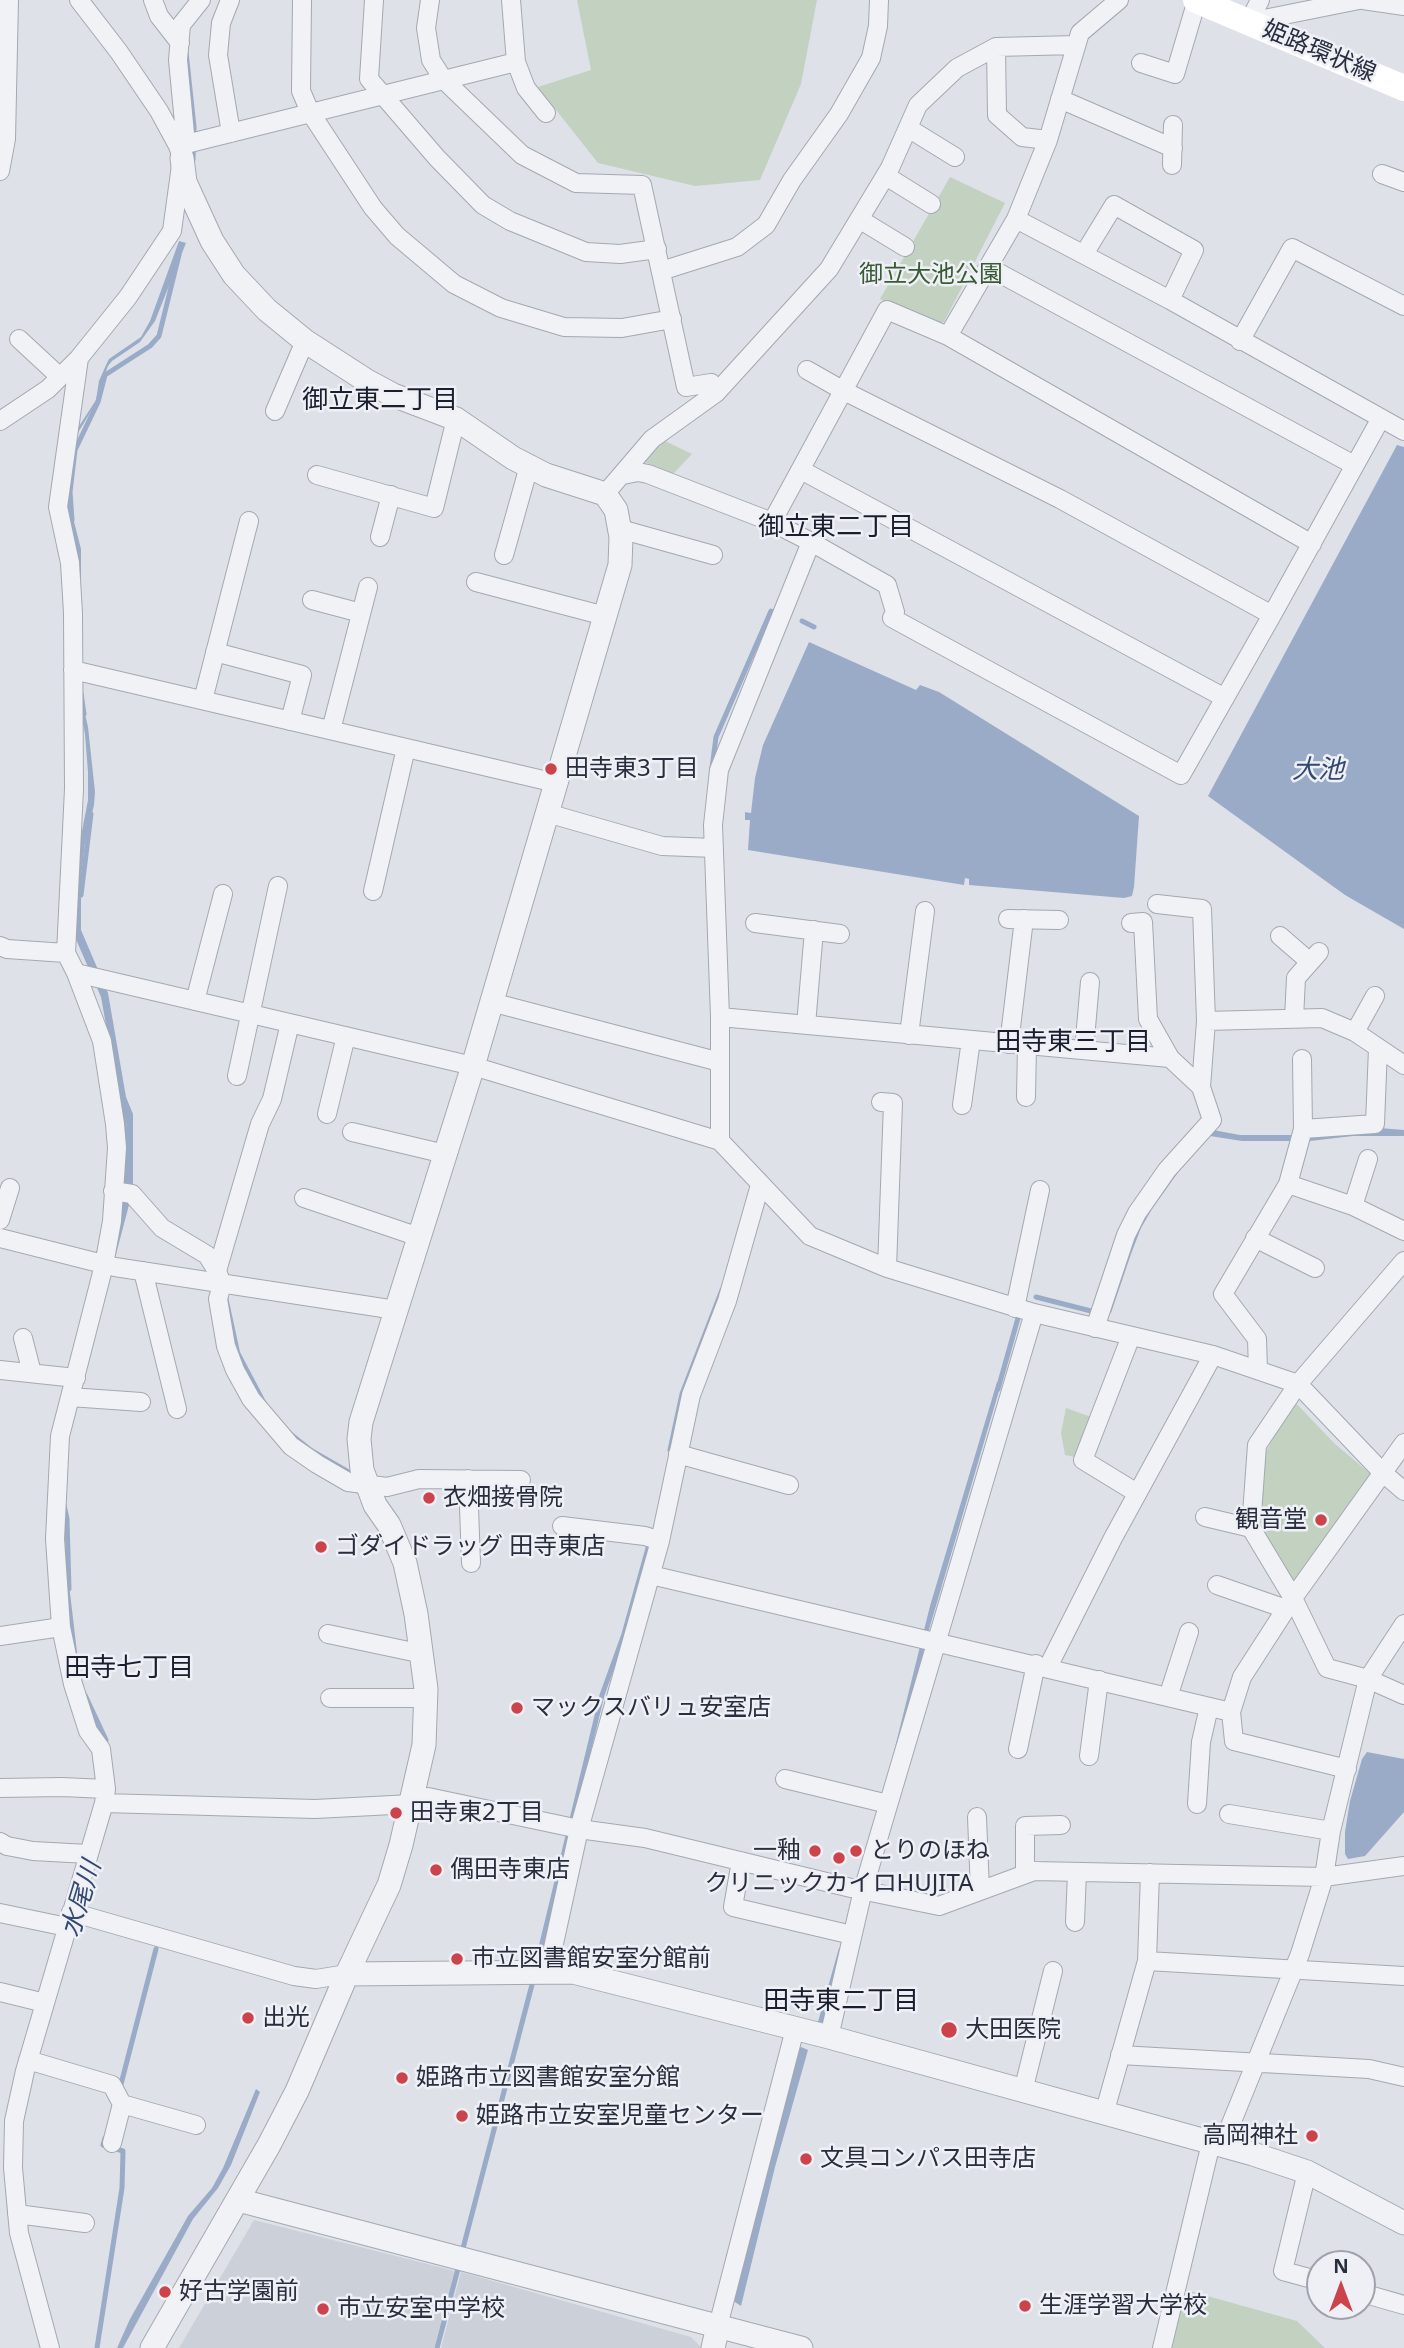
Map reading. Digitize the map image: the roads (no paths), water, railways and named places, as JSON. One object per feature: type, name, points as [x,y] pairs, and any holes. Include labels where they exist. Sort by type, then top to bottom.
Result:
[{"type":"main road","name":"姫路環状線","points":[[1196,0],[1255,11],[1404,88]]},
{"type":"street","points":[[0,171],[6,139],[9,0]]},
{"type":"street","points":[[0,421],[48,389],[79,358],[128,297],[172,231],[186,147],[79,0]]},
{"type":"street","points":[[153,0],[159,16],[180,43]]},
{"type":"street","points":[[152,2348],[239,2200],[297,2091],[389,1885],[412,1804],[424,1745],[426,1699],[423,1654],[405,1563],[389,1525],[375,1505],[366,1484],[360,1455],[362,1422],[472,1066],[620,565],[620,529],[616,510],[606,494],[546,475],[513,458],[456,419],[393,394],[305,341],[251,295],[222,259],[191,197],[183,172],[186,147],[178,60],[181,25],[201,0]]},
{"type":"street","points":[[230,0],[221,23],[218,55],[231,133]]},
{"type":"street","points":[[302,0],[301,91],[310,112],[373,208],[397,236],[454,284],[501,307],[564,327],[622,328],[672,319]]},
{"type":"street","points":[[374,0],[369,79],[437,158],[483,205],[510,221],[586,251],[620,254],[657,249]]},
{"type":"street","points":[[430,0],[426,28],[431,60],[443,79],[522,155],[576,183],[642,185],[686,387],[711,383],[716,393]]},
{"type":"street","points":[[511,0],[516,62],[526,88],[546,113]]},
{"type":"street","points":[[662,271],[737,247],[766,225],[792,180],[839,114],[871,58],[878,26],[879,0]]},
{"type":"street","points":[[948,336],[1016,219],[1048,140],[1080,33],[1119,0]]},
{"type":"street","points":[[1142,63],[1175,74],[1196,0]]},
{"type":"street","points":[[1255,11],[1361,0],[1404,6]]},
{"type":"street","points":[[606,494],[652,439],[716,393],[829,269],[886,176],[918,105],[957,68],[996,47],[1076,45]]},
{"type":"street","points":[[996,47],[997,115],[1022,137],[1048,140]]},
{"type":"street","points":[[186,147],[310,112],[516,62]]},
{"type":"street","points":[[1060,99],[1172,157],[1173,125]]},
{"type":"street","points":[[908,128],[955,157]]},
{"type":"street","points":[[1382,174],[1404,182]]},
{"type":"street","points":[[886,176],[931,204]]},
{"type":"street","points":[[1084,254],[1114,205],[1194,250],[1170,300]]},
{"type":"street","points":[[859,219],[905,247]]},
{"type":"street","points":[[1016,219],[1170,300],[1404,430]]},
{"type":"street","points":[[1240,341],[1292,248],[1404,306]]},
{"type":"street","points":[[988,267],[1354,465]]},
{"type":"street","points":[[772,522],[887,310],[948,336],[1312,544]]},
{"type":"street","points":[[19,339],[60,377]]},
{"type":"street","points":[[275,411],[305,341]]},
{"type":"street","points":[[50,2348],[19,2233],[19,2210],[13,2168],[14,2121],[45,2003],[75,1918],[88,1854],[109,1799],[101,1749],[88,1731],[72,1684],[61,1627],[55,1539],[60,1436],[76,1398],[76,1378],[109,1266],[117,1148],[102,1041],[66,953],[80,671],[70,564],[58,507],[79,358]]},
{"type":"street","points":[[807,370],[1060,499],[1272,615]]},
{"type":"street","points":[[623,475],[638,472],[648,474],[772,522],[811,542],[887,585],[895,612],[892,618],[1181,775],[1381,418]]},
{"type":"street","points":[[317,475],[434,508],[456,419]]},
{"type":"street","points":[[504,555],[529,466]]},
{"type":"street","points":[[801,470],[1225,698]]},
{"type":"street","points":[[380,537],[391,495]]},
{"type":"street","points":[[203,700],[249,521]]},
{"type":"street","points":[[620,529],[713,555]]},
{"type":"street","points":[[720,1141],[720,1017],[713,848],[719,770],[811,542]]},
{"type":"street","points":[[476,582],[604,616]]},
{"type":"street","points":[[331,730],[368,587]]},
{"type":"street","points":[[312,600],[362,613]]},
{"type":"street","points":[[215,652],[302,676],[290,721]]},
{"type":"street","points":[[80,671],[556,783]]},
{"type":"street","points":[[373,891],[405,748]]},
{"type":"street","points":[[547,813],[662,846],[713,848]]},
{"type":"street","points":[[237,1076],[278,886]]},
{"type":"street","points":[[195,1001],[223,894]]},
{"type":"street","points":[[1157,904],[1202,909],[1206,1021],[1200,1087]]},
{"type":"street","points":[[909,1035],[925,911]]},
{"type":"street","points":[[1009,1044],[1016,919],[1059,920]]},
{"type":"street","points":[[1095,1328],[1126,1235],[1137,1213],[1167,1170],[1213,1120],[1200,1087],[1170,1058],[1148,1020],[1143,922],[1131,923]]},
{"type":"street","points":[[755,923],[840,934]]},
{"type":"street","points":[[806,1025],[814,930]]},
{"type":"street","points":[[1281,935],[1315,957],[1296,978],[1294,1018]]},
{"type":"street","points":[[0,946],[7,949],[66,953]]},
{"type":"street","points":[[76,973],[472,1066],[720,1141],[810,1236],[887,1268],[1034,1314],[1213,1355],[1298,1384],[1383,1473],[1404,1491]]},
{"type":"street","points":[[1084,1051],[1090,982]]},
{"type":"street","points":[[1354,1032],[1375,996]]},
{"type":"street","points":[[491,1002],[720,1062]]},
{"type":"street","points":[[720,1017],[1170,1058]]},
{"type":"street","points":[[1206,1021],[1322,1018],[1354,1032],[1404,1065]]},
{"type":"street","points":[[290,1023],[272,1098],[260,1124],[219,1277],[218,1299],[226,1346],[235,1370],[251,1399],[291,1446],[348,1482],[387,1487],[419,1479],[521,1480]]},
{"type":"street","points":[[327,1114],[346,1036]]},
{"type":"street","points":[[962,1105],[971,1040]]},
{"type":"street","points":[[1026,1097],[1027,1045]]},
{"type":"street","points":[[1301,1135],[1375,1124],[1378,1048]]},
{"type":"street","points":[[1258,1370],[1256,1339],[1223,1294],[1288,1184],[1301,1135],[1303,1059]]},
{"type":"street","points":[[881,1102],[893,1103],[883,1162],[887,1268]]},
{"type":"street","points":[[363,1129],[445,1154]]},
{"type":"street","points":[[1353,1206],[1368,1159]]},
{"type":"street","points":[[1288,1184],[1353,1206],[1404,1231]]},
{"type":"street","points":[[548,1971],[579,1829],[651,1574],[653,1539],[678,1454],[691,1395],[727,1301],[760,1185]]},
{"type":"street","points":[[0,1220],[10,1188]]},
{"type":"street","points":[[1015,1308],[1040,1190]]},
{"type":"street","points":[[113,1191],[132,1194],[162,1228],[206,1255],[219,1277]]},
{"type":"street","points":[[304,1198],[419,1237]]},
{"type":"street","points":[[0,1238],[109,1266],[219,1277],[396,1310]]},
{"type":"street","points":[[1255,1238],[1315,1268]]},
{"type":"street","points":[[1404,1261],[1298,1384],[1257,1445],[1251,1528],[1327,1668],[1368,1679],[1404,1695]]},
{"type":"street","points":[[143,1271],[177,1409]]},
{"type":"street","points":[[829,2037],[882,1802],[936,1642],[1034,1314]]},
{"type":"street","points":[[1131,1336],[1083,1460],[1137,1493]]},
{"type":"street","points":[[23,1338],[32,1374]]},
{"type":"street","points":[[1018,1749],[1042,1666],[1213,1355]]},
{"type":"street","points":[[0,1370],[76,1378]]},
{"type":"street","points":[[76,1398],[141,1402]]},
{"type":"street","points":[[1347,1769],[1234,1741],[1231,1712],[1242,1677],[1290,1603],[1404,1443]]},
{"type":"street","points":[[678,1454],[757,1468],[789,1485]]},
{"type":"street","points":[[468,1479],[471,1563]]},
{"type":"street","points":[[1205,1517],[1251,1528]]},
{"type":"street","points":[[562,1526],[653,1539]]},
{"type":"street","points":[[651,1574],[1231,1712]]},
{"type":"street","points":[[1217,1585],[1290,1603]]},
{"type":"street","points":[[1162,2348],[1216,2145],[1256,2063],[1294,1971],[1324,1877],[1331,1831],[1368,1679],[1404,1624]]},
{"type":"street","points":[[0,1636],[61,1627]]},
{"type":"street","points":[[1168,1697],[1189,1632]]},
{"type":"street","points":[[328,1634],[423,1654]]},
{"type":"street","points":[[1089,1756],[1099,1680]]},
{"type":"street","points":[[330,1698],[426,1699]]},
{"type":"street","points":[[1198,1804],[1200,1742],[1209,1707]]},
{"type":"street","points":[[785,1779],[882,1802]]},
{"type":"street","points":[[0,1788],[62,1787],[109,1799],[315,1809],[412,1804],[428,1797],[579,1829],[645,1838],[939,1906],[1034,1871],[1324,1877],[1404,1866]]},
{"type":"street","points":[[1229,1814],[1331,1831]]},
{"type":"street","points":[[977,1817],[981,1891]]},
{"type":"street","points":[[1025,1874],[1026,1826],[1061,1825]]},
{"type":"street","points":[[0,1842],[33,1851],[88,1854]]},
{"type":"street","points":[[741,1861],[733,1907],[852,1935]]},
{"type":"street","points":[[1075,1922],[1077,1872]]},
{"type":"street","points":[[1104,2114],[1147,1961],[1150,1873]]},
{"type":"street","points":[[0,1913],[75,1918],[295,1976],[316,1979],[347,1974],[573,1972],[829,2037],[1253,2154],[1307,2172],[1404,2222]]},
{"type":"street","points":[[1147,1961],[1404,1976]]},
{"type":"street","points":[[1023,2091],[1042,1990],[1053,1971]]},
{"type":"street","points":[[0,1992],[45,2003]]},
{"type":"street","points":[[715,2337],[795,2029]]},
{"type":"street","points":[[1120,2055],[1369,2069],[1404,2077]]},
{"type":"street","points":[[28,2060],[112,2085],[122,2104],[112,2143]]},
{"type":"street","points":[[122,2104],[196,2125]]},
{"type":"street","points":[[1306,2277],[1283,2271],[1307,2172]]},
{"type":"street","points":[[0,2176],[19,2210],[85,2223]]},
{"type":"street","points":[[239,2200],[715,2337],[801,2348]]},
{"type":"street","points":[[1376,2297],[1404,2305]]},
{"type":"water","name":"水尾川","points":[[179,241],[186,243],[155,321],[140,342],[108,366],[99,398],[76,436],[68,475],[70,506],[81,549],[81,696],[88,727],[95,792],[81,878],[81,930],[108,993],[126,1097],[133,1114],[133,1184],[130,1200],[159,1230],[204,1258],[214,1270],[211,1274],[200,1259],[162,1237],[129,1205],[68,1436],[62,1489],[66,1559],[79,1669],[92,1716],[107,1740],[115,1797],[51,2004],[47,2003],[110,1797],[107,1755],[103,1741],[89,1716],[76,1669],[59,1490],[64,1435],[118,1234],[127,1125],[120,1103],[101,997],[75,937],[75,886],[88,800],[88,772],[78,697],[75,548],[66,513],[65,476],[74,434],[96,400],[99,381],[106,365],[109,359],[141,337],[150,321]]},
{"type":"water","name":"大池","points":[[1397,445],[1404,447],[1404,929],[1345,895],[1208,796]]},
{"type":"water","points":[[809,642],[916,690],[920,685],[939,692],[1139,816],[1132,896],[1124,898],[969,885],[969,879],[965,878],[964,885],[748,850],[750,820],[745,820],[745,812],[751,813],[755,778],[763,745]]},
{"type":"water","points":[[1379,1128],[1404,1130],[1404,1136],[1242,1141],[1210,1136],[1179,1171],[1152,1209],[1141,1228],[1111,1313],[1105,1312],[1147,1203],[1213,1130],[1240,1135],[1308,1135]]},
{"type":"water","points":[[227,1292],[240,1352],[270,1409],[287,1428],[312,1448],[352,1471],[349,1475],[307,1449],[266,1410],[234,1345],[225,1301]]},
{"type":"water","points":[[997,1382],[1001,1384],[928,1633],[900,1749],[864,1879],[857,1877],[881,1804],[930,1606]]},
{"type":"water","points":[[1367,1752],[1404,1759],[1404,1812],[1365,1856],[1348,1859],[1345,1854],[1345,1832],[1350,1801],[1362,1759]]},
{"type":"water","points":[[839,1948],[844,1951],[823,2022],[818,2022]]},
{"type":"water","points":[[801,2047],[808,2050],[775,2167],[741,2306],[732,2300],[796,2051]]},
{"type":"water","points":[[256,2089],[260,2092],[231,2165],[218,2188],[193,2219],[123,2348],[117,2348],[130,2319],[188,2216],[212,2188],[223,2168]]},
{"type":"waterway","points":[[186,52],[194,127],[193,160]]},
{"type":"waterway","points":[[72,520],[70,492],[75,450],[98,402],[105,375],[150,346],[159,336],[179,255]]},
{"type":"waterway","points":[[712,768],[716,737],[771,611]]},
{"type":"waterway","points":[[802,621],[814,627]]},
{"type":"waterway","points":[[81,693],[84,714]]},
{"type":"waterway","points":[[81,895],[91,814]]},
{"type":"waterway","points":[[123,1108],[126,1147]]},
{"type":"waterway","points":[[670,1450],[682,1394],[722,1290]]},
{"type":"waterway","points":[[1036,1297],[1091,1311]]},
{"type":"waterway","points":[[998,1389],[1018,1318]]},
{"type":"waterway","points":[[64,1505],[67,1519],[69,1589]]},
{"type":"waterway","points":[[536,1968],[602,1695],[624,1634],[650,1541]]},
{"type":"waterway","points":[[85,1695],[106,1740]]},
{"type":"waterway","points":[[120,2088],[156,1949]]},
{"type":"waterway","points":[[462,2252],[534,1977]]},
{"type":"waterway","points":[[97,2348],[122,2188],[123,2151],[103,2145],[105,2138]]},
{"type":"waterway","points":[[437,2348],[459,2265]]},
{"type":"place","name":"田寺東3丁目","points":[[551,769]]},
{"type":"place","name":"衣畑接骨院","points":[[429,1498]]},
{"type":"place","name":"観音堂","points":[[1321,1520]]},
{"type":"place","name":"ゴダイドラッグ 田寺東店","points":[[321,1547]]},
{"type":"place","name":"マックスバリュ安室店","points":[[517,1708]]},
{"type":"place","name":"田寺東2丁目","points":[[396,1813]]},
{"type":"place","name":"一釉","points":[[815,1851]]},
{"type":"place","name":"とりのほね","points":[[856,1851]]},
{"type":"place","name":"クリニックカイロHUJITA","points":[[839,1858]]},
{"type":"place","name":"偶田寺東店","points":[[436,1870]]},
{"type":"place","name":"市立図書館安室分館前","points":[[457,1959]]},
{"type":"place","name":"出光","points":[[248,2018]]},
{"type":"place","name":"大田医院","points":[[949,2030]]},
{"type":"place","name":"姫路市立図書館安室分館","points":[[402,2078]]},
{"type":"place","name":"姫路市立安室児童センター","points":[[462,2116]]},
{"type":"place","name":"高岡神社","points":[[1312,2136]]},
{"type":"place","name":"文具コンパス田寺店","points":[[806,2159]]},
{"type":"place","name":"好古学園前","points":[[165,2292]]},
{"type":"place","name":"生涯学習大学校","points":[[1025,2306]]},
{"type":"place","name":"市立安室中学校","points":[[323,2309]]},
{"type":"district","name":"御立東二丁目","points":[[380,401]]},
{"type":"district","name":"御立東二丁目","points":[[836,528]]},
{"type":"district","name":"田寺東三丁目","points":[[1073,1043]]},
{"type":"district","name":"田寺七丁目","points":[[129,1669]]},
{"type":"district","name":"田寺東二丁目","points":[[841,2002]]},
{"type":"park label","name":"御立大池公園","points":[[931,275]]}]
